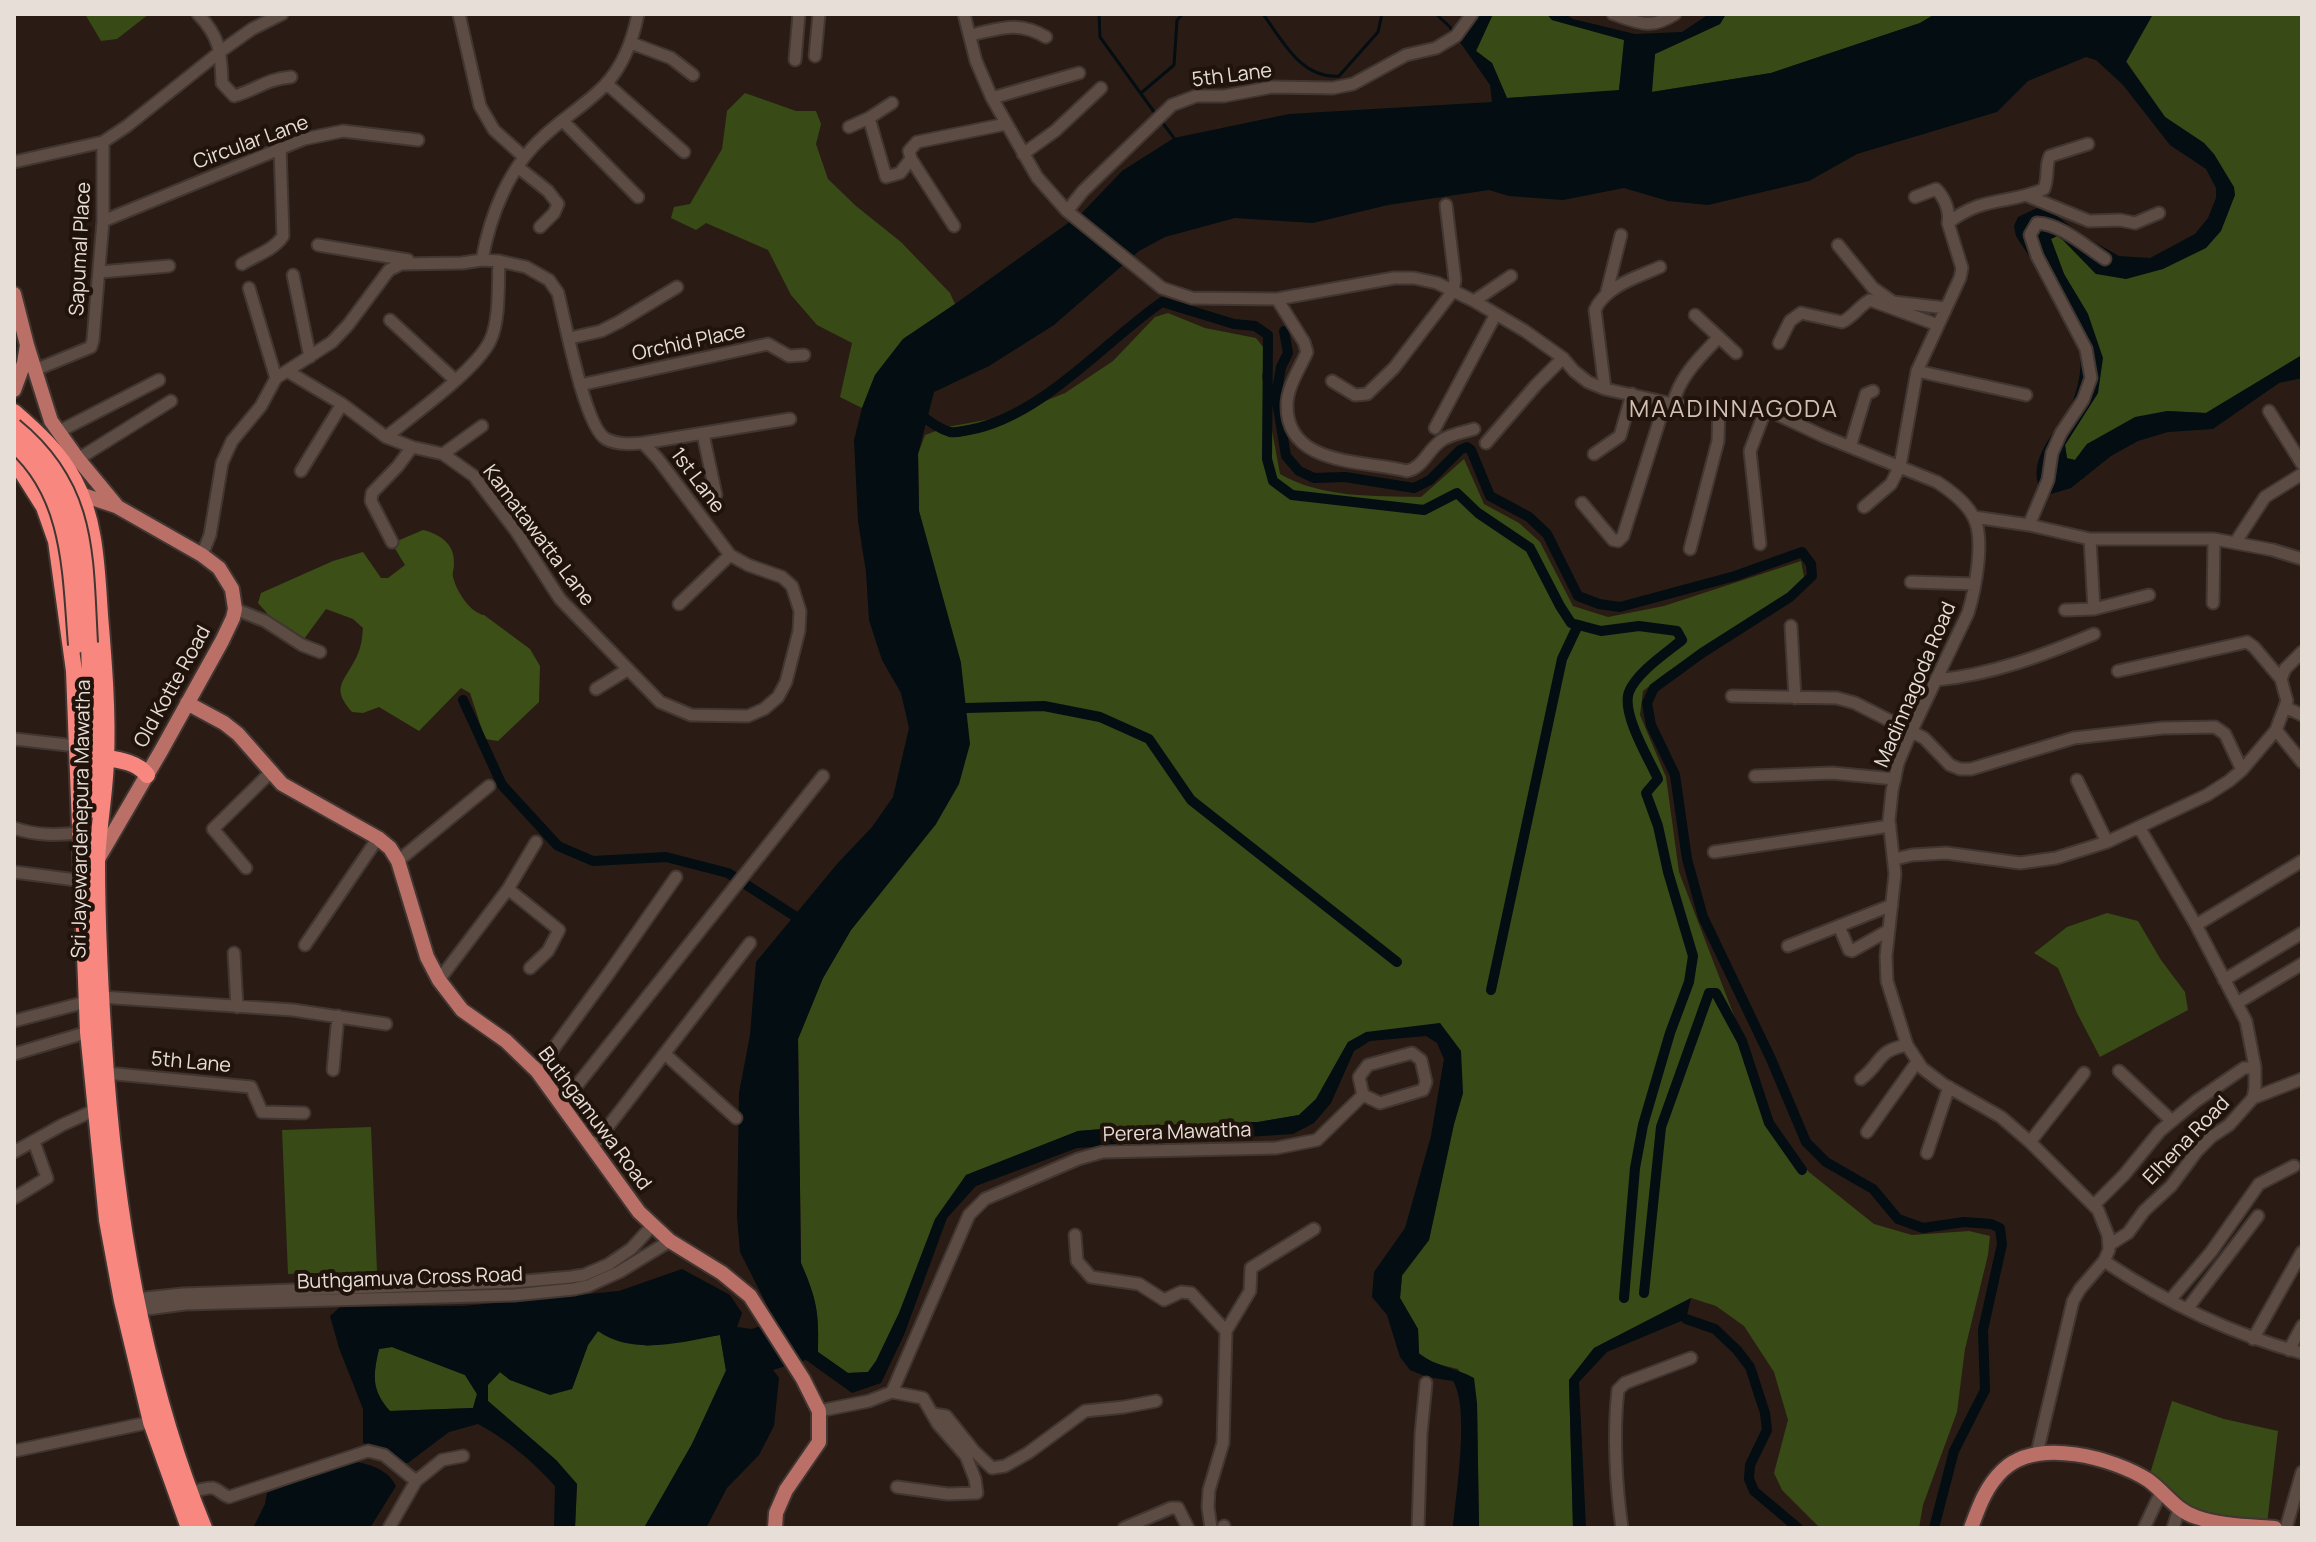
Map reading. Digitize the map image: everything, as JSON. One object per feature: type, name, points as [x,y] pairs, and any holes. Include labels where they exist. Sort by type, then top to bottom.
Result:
[{"type":"highway","name":"Sri Jayewardenepura Mawatha","points":[[14,412],[43,437],[76,486],[89,524],[96,565],[104,662],[106,758],[97,860],[93,1000],[88,1032],[95,1110],[112,1247],[136,1367],[151,1422],[189,1528]]},
{"type":"highway","points":[[14,427],[38,449],[61,481],[74,509],[81,538],[92,691],[97,860]]},
{"type":"highway","points":[[14,444],[34,466],[52,495],[68,541],[86,782],[84,881]]},
{"type":"highway","name":"Sri Jayewardenepura Mawatha","points":[[14,463],[44,507],[56,541],[74,671],[93,1000],[106,1073],[121,1215],[166,1422],[204,1528]]},
{"type":"highway","points":[[106,758],[135,765],[147,775]]},
{"type":"main road","points":[[14,294],[24,363],[14,390]]},
{"type":"main road","points":[[22,344],[35,370],[76,486],[202,555],[225,575],[232,589],[235,609]]},
{"type":"main road","points":[[55,426],[116,506]]},
{"type":"main road","points":[[44,507],[76,486]]},
{"type":"main road","name":"Old Kotte Road","points":[[97,860],[229,628],[235,609]]},
{"type":"main road","name":"Buthgamuwa Road","points":[[187,703],[238,734],[282,784],[378,838],[390,848],[398,861],[427,957],[439,980],[462,1010],[506,1041],[537,1071],[652,1226],[670,1241],[722,1273],[750,1296],[803,1379],[819,1411]]},
{"type":"main road","points":[[104,798],[113,808],[132,802]]},
{"type":"main road","points":[[775,1528],[776,1513],[786,1490],[819,1442],[819,1411]]},
{"type":"main road","points":[[1971,1528],[1983,1495],[2002,1471],[2012,1463],[2037,1453],[2068,1453],[2105,1461],[2144,1478],[2162,1490],[2179,1509],[2196,1517],[2231,1526],[2275,1528]]},
{"type":"street","points":[[198,14],[212,28],[221,51],[222,83],[234,96],[247,93],[273,78],[291,77]]},
{"type":"street","points":[[14,162],[103,142],[221,51],[252,29],[282,14]]},
{"type":"street","points":[[459,14],[480,106],[494,130],[558,204],[540,227]]},
{"type":"street","points":[[482,260],[487,231],[497,203],[522,163],[543,137],[607,84],[631,43],[638,14]]},
{"type":"street","points":[[795,60],[799,14]]},
{"type":"street","points":[[815,56],[819,14]]},
{"type":"street","points":[[964,14],[976,61],[992,98],[1037,177],[1070,213],[1162,288],[1192,298],[1277,299],[1394,278],[1437,283],[1542,341],[1588,382],[1669,404],[1741,407],[1774,413],[1919,473],[1950,490],[1974,517],[2090,539],[2214,539],[2302,559]]},
{"type":"street","name":"5th Lane","points":[[1070,213],[1083,191],[1172,105],[1196,96],[1224,96],[1272,87],[1333,88],[1353,84],[1406,55],[1436,48],[1456,36],[1472,14]]},
{"type":"street","points":[[1613,14],[1644,25],[1661,23],[1675,14]]},
{"type":"street","points":[[970,35],[1016,26],[1034,30],[1046,37]]},
{"type":"street","points":[[631,43],[671,58],[693,75]]},
{"type":"street","points":[[992,98],[1079,73]]},
{"type":"street","points":[[607,84],[684,152]]},
{"type":"street","points":[[1023,154],[1055,131],[1101,88]]},
{"type":"street","points":[[849,127],[892,103]]},
{"type":"street","points":[[869,118],[886,177],[900,173],[911,159]]},
{"type":"street","points":[[563,121],[638,197]]},
{"type":"street","points":[[954,226],[911,159],[909,151],[917,142],[1006,124]]},
{"type":"street","name":"Circular Lane","points":[[103,221],[304,139],[343,131],[418,140]]},
{"type":"street","name":"Sapumal Place","points":[[35,370],[91,347],[103,221],[103,142]]},
{"type":"street","points":[[1948,223],[1977,205],[2028,196],[2044,189],[2050,156],[2088,144]]},
{"type":"street","points":[[242,264],[263,250],[272,248],[283,236],[280,147]]},
{"type":"street","points":[[1864,507],[1891,484],[1900,466],[1917,371],[1962,268],[1942,194],[1936,189],[1915,197]]},
{"type":"street","points":[[2028,196],[2089,221],[2135,223],[2159,213]]},
{"type":"street","points":[[1332,381],[1355,395],[1367,394],[1394,368],[1453,291],[1455,280],[1446,205]]},
{"type":"street","points":[[2029,525],[2048,480],[2052,453],[2083,400],[2091,378],[2086,349],[2037,256],[2030,235],[2037,223],[2042,222],[2105,259]]},
{"type":"street","points":[[1606,295],[1621,235]]},
{"type":"street","points":[[318,245],[422,262]]},
{"type":"street","points":[[1838,245],[1873,288],[1893,302],[1946,308]]},
{"type":"street","points":[[386,437],[455,380],[490,342],[495,327],[499,261]]},
{"type":"street","name":"1st Lane","points":[[422,262],[499,261],[526,267],[549,280],[558,293],[580,385],[594,426],[604,438],[622,444],[643,443],[730,555],[782,577],[792,586],[800,611],[799,631],[786,682]]},
{"type":"street","points":[[202,555],[210,535],[222,463],[232,441],[261,406],[276,378],[332,342],[389,270],[401,264],[422,262]]},
{"type":"street","points":[[100,272],[169,266]]},
{"type":"street","points":[[1605,389],[1595,310],[1598,302],[1660,267]]},
{"type":"street","points":[[293,275],[310,357]]},
{"type":"street","points":[[1474,301],[1511,276]]},
{"type":"street","points":[[570,338],[601,331],[677,287]]},
{"type":"street","points":[[249,288],[276,378]]},
{"type":"street","points":[[1277,299],[1307,352],[1287,404],[1290,423],[1304,446],[1319,454],[1407,471],[1415,469],[1445,438],[1474,429]]},
{"type":"street","points":[[1779,343],[1790,321],[1801,313],[1842,322],[1870,300],[1938,325]]},
{"type":"street","points":[[1435,428],[1496,314]]},
{"type":"street","points":[[1695,315],[1736,353]]},
{"type":"street","points":[[390,320],[455,380]]},
{"type":"street","points":[[1582,503],[1613,540],[1618,541],[1623,536],[1669,404],[1693,364],[1719,337]]},
{"type":"street","name":"Orchid Place","points":[[580,385],[768,344],[789,356],[804,355]]},
{"type":"street","points":[[1486,443],[1563,358]]},
{"type":"street","name":"Kamatawatta Lane","points":[[287,371],[342,404],[386,437],[443,454],[474,476],[516,531],[560,599],[660,702],[691,715],[748,716],[764,709],[778,697],[786,682]]},
{"type":"street","points":[[1917,371],[2026,395]]},
{"type":"street","points":[[55,426],[159,380]]},
{"type":"street","points":[[1850,447],[1862,401],[1866,394],[1873,391]]},
{"type":"street","points":[[1594,454],[1620,436],[1632,394]]},
{"type":"street","points":[[78,459],[171,401]]},
{"type":"street","points":[[301,471],[342,404]]},
{"type":"street","points":[[1690,549],[1718,441],[1719,407]]},
{"type":"street","points":[[1760,544],[1750,451],[1765,411]]},
{"type":"street","points":[[2269,411],[2302,464]]},
{"type":"street","points":[[643,443],[790,419]]},
{"type":"street","points":[[443,454],[482,426]]},
{"type":"street","points":[[703,434],[716,495]]},
{"type":"street","points":[[392,542],[375,511],[372,493],[412,447]]},
{"type":"street","points":[[2235,543],[2265,497],[2302,474]]},
{"type":"street","name":"Madinnagoda Road","points":[[1974,517],[1978,539],[1975,584],[1968,613],[1898,763],[1889,805],[1895,859],[1886,956],[1887,981],[1907,1045],[1917,1062],[1932,1077],[1994,1112],[2030,1142],[2095,1204],[2103,1219],[2109,1245]]},
{"type":"street","points":[[2090,539],[2094,609]]},
{"type":"street","points":[[2213,603],[2214,539]]},
{"type":"street","points":[[679,604],[730,555]]},
{"type":"street","points":[[1911,582],[1975,584]]},
{"type":"street","points":[[2065,610],[2094,609],[2149,595]]},
{"type":"street","points":[[235,609],[265,621],[302,645],[320,652]]},
{"type":"street","points":[[1791,626],[1795,698]]},
{"type":"street","points":[[1936,680],[2004,667],[2048,654],[2094,634]]},
{"type":"street","points":[[1895,859],[1946,853],[2020,863],[2056,858],[2107,842],[2207,795],[2229,781],[2276,730],[2287,701],[2281,679],[2247,642],[2118,671]]},
{"type":"street","points":[[2281,679],[2285,669],[2302,652]]},
{"type":"street","points":[[596,689],[627,670]]},
{"type":"street","points":[[1732,696],[1846,700],[1924,738],[1950,765],[1960,769],[1971,769],[2074,738],[2163,728],[2215,727],[2225,734],[2242,770]]},
{"type":"street","points":[[2285,707],[2302,715]]},
{"type":"street","points":[[2276,730],[2302,762]]},
{"type":"street","points":[[14,739],[76,746]]},
{"type":"street","points":[[246,868],[213,829],[270,773]]},
{"type":"street","points":[[1755,776],[1832,773],[1895,779]]},
{"type":"street","points":[[562,1104],[823,776]]},
{"type":"street","points":[[2077,780],[2107,842]]},
{"type":"street","points":[[398,861],[489,786]]},
{"type":"street","points":[[1714,852],[1890,826]]},
{"type":"street","points":[[2139,827],[2196,925],[2246,1021],[2255,1067],[2253,1098]]},
{"type":"street","points":[[14,828],[29,834],[81,833]]},
{"type":"street","points":[[305,945],[378,838]]},
{"type":"street","points":[[439,980],[508,889],[536,842]]},
{"type":"street","points":[[2196,925],[2302,861]]},
{"type":"street","points":[[14,872],[84,881]]},
{"type":"street","points":[[537,1071],[676,877]]},
{"type":"street","points":[[508,889],[559,930],[548,951],[530,968]]},
{"type":"street","points":[[1788,946],[1892,905]]},
{"type":"street","points":[[1839,926],[1852,951],[1889,930]]},
{"type":"street","points":[[2224,980],[2302,933]]},
{"type":"street","points":[[593,1146],[750,943]]},
{"type":"street","points":[[234,953],[237,1007]]},
{"type":"street","points":[[2237,1003],[2302,964]]},
{"type":"street","points":[[14,1021],[93,1000],[293,1010],[386,1024]]},
{"type":"street","points":[[333,1070],[338,1016]]},
{"type":"street","points":[[14,1054],[88,1032]]},
{"type":"street","points":[[1861,1079],[1876,1068],[1889,1049],[1907,1045]]},
{"type":"street","points":[[1412,1053],[1421,1060],[1426,1082],[1423,1090],[1380,1103],[1363,1095],[1359,1077],[1368,1065],[1412,1053]]},
{"type":"street","points":[[665,1054],[736,1118]]},
{"type":"street","points":[[1867,1132],[1917,1062]]},
{"type":"street","points":[[2095,1204],[2160,1131],[2244,1068],[2255,1067]]},
{"type":"street","points":[[2119,1071],[2172,1121]]},
{"type":"street","name":"5th Lane","points":[[106,1073],[251,1087],[262,1112],[304,1113]]},
{"type":"street","points":[[2030,1142],[2084,1073]]},
{"type":"street","name":"Elhena Road","points":[[2109,1245],[2128,1233],[2144,1211],[2171,1186],[2197,1151],[2229,1125],[2253,1098],[2302,1079]]},
{"type":"street","points":[[1927,1153],[1949,1087]]},
{"type":"street","name":"Perera Mawatha","points":[[892,1392],[969,1215],[985,1199],[1078,1159],[1103,1152],[1276,1148],[1317,1140],[1363,1095]]},
{"type":"street","points":[[14,1152],[95,1110]]},
{"type":"street","points":[[14,1198],[47,1178],[34,1142]]},
{"type":"street","points":[[2170,1300],[2211,1252],[2259,1184],[2294,1166]]},
{"type":"street","points":[[2187,1309],[2258,1216]]},
{"type":"street","name":"Buthgamuva Cross Road","points":[[453,1291],[584,1275],[609,1264],[631,1249],[652,1226]]},
{"type":"street","points":[[1219,1527],[1208,1507],[1209,1490],[1223,1443],[1226,1331],[1250,1291],[1251,1268],[1314,1229]]},
{"type":"street","points":[[1075,1235],[1077,1261],[1091,1277],[1139,1284],[1164,1300],[1181,1292],[1191,1293],[1226,1331]]},
{"type":"street","name":"Buthgamuva Cross Road","points":[[138,1304],[183,1294],[453,1291],[514,1295],[588,1286],[619,1272],[670,1241]]},
{"type":"street","points":[[2037,1453],[2073,1301],[2104,1261],[2109,1245]]},
{"type":"street","points":[[2253,1339],[2302,1252]]},
{"type":"street","points":[[2104,1261],[2141,1286],[2187,1309],[2253,1339],[2302,1353]]},
{"type":"street","points":[[2289,1350],[2302,1326]]},
{"type":"street","points":[[1622,1528],[1616,1409],[1618,1390],[1625,1383],[1691,1358]]},
{"type":"street","points":[[1418,1528],[1426,1383]]},
{"type":"street","points":[[819,1411],[869,1401],[892,1392],[923,1398],[938,1424],[966,1456],[977,1493],[948,1494],[897,1487]]},
{"type":"street","points":[[933,1414],[946,1416],[992,1468],[1005,1466],[1028,1453],[1085,1411],[1156,1401]]},
{"type":"street","points":[[14,1451],[151,1422]]},
{"type":"street","points":[[189,1493],[211,1488],[229,1497],[368,1451],[384,1455],[416,1481]]},
{"type":"street","points":[[389,1528],[416,1481],[442,1460],[463,1456]]},
{"type":"street","points":[[2286,1528],[2302,1472]]},
{"type":"street","points":[[2144,1528],[2162,1490]]},
{"type":"street","points":[[1124,1528],[1171,1508],[1178,1508],[1188,1528]]},
{"type":"street","points":[[2173,1528],[2179,1509]]},
{"type":"green space","points":[[85,14],[149,14],[117,39],[101,41]]},
{"type":"green space","points":[[1493,14],[1547,14],[1552,20],[1625,40],[1619,91],[1507,98],[1492,63],[1476,51]]},
{"type":"green space","points":[[1726,14],[1935,14],[1920,23],[1771,73],[1651,92],[1655,54],[1720,24]]},
{"type":"green space","points":[[2153,14],[2302,14],[2302,355],[2206,413],[2167,411],[2087,444],[2075,460],[2067,459],[2065,445],[2098,393],[2088,314],[2064,274],[2051,239],[2057,236],[2063,240],[2096,274],[2163,269],[2235,195],[2204,143],[2165,117],[2126,61]]},
{"type":"green space","points":[[745,93],[796,111],[816,111],[821,124],[816,144],[828,179],[901,242],[950,293],[955,304],[903,339],[875,375],[862,408],[840,397],[852,343],[817,325],[791,295],[768,250],[706,223],[696,230],[671,218],[674,207],[690,204],[722,149],[727,111]]},
{"type":"green space","points":[[1168,313],[1205,328],[1256,338],[1268,353],[1262,376],[1280,474],[1331,492],[1421,497],[1464,459],[1484,504],[1519,523],[1540,542],[1573,606],[1608,617],[1664,606],[1801,561],[1805,582],[1643,691],[1640,715],[1666,777],[1679,872],[1748,1052],[1774,1132],[1809,1172],[1874,1224],[1912,1235],[1969,1231],[1990,1236],[1965,1349],[1957,1412],[1923,1505],[1919,1528],[1820,1528],[1782,1490],[1774,1473],[1788,1420],[1774,1372],[1744,1326],[1716,1306],[1691,1298],[1594,1348],[1569,1380],[1573,1528],[1479,1528],[1477,1403],[1458,1369],[1433,1363],[1419,1353],[1418,1329],[1400,1298],[1402,1276],[1429,1240],[1463,1093],[1440,1023],[1348,1042],[1316,1099],[1299,1115],[1258,1122],[1078,1131],[966,1175],[868,1372],[848,1373],[818,1352],[816,1306],[801,1263],[798,1039],[823,978],[851,930],[936,824],[961,663],[919,511],[918,454],[925,435],[947,427],[1008,416],[1065,393],[1113,361],[1155,317]]},
{"type":"green space","points":[[423,530],[441,537],[449,546],[454,557],[455,582],[469,606],[530,649],[540,666],[539,702],[498,741],[485,739],[470,693],[461,688],[419,731],[379,707],[363,713],[352,712],[342,697],[341,686],[359,652],[363,628],[353,619],[326,609],[304,639],[290,639],[258,603],[261,593],[333,561],[363,552],[381,578],[388,578],[405,565],[394,547],[395,542]]},
{"type":"green space","points":[[2107,913],[2138,921],[2185,992],[2188,1010],[2100,1057],[2058,968],[2034,953],[2067,927]]},
{"type":"green space","points":[[371,1127],[377,1271],[288,1274],[282,1130]]},
{"type":"green space","points":[[598,1331],[647,1346],[720,1335],[726,1370],[692,1444],[644,1528],[575,1528],[577,1484],[556,1460],[488,1401],[487,1385],[500,1372],[510,1380],[572,1389],[588,1345]]},
{"type":"green space","points":[[392,1347],[465,1375],[477,1394],[473,1408],[390,1411],[379,1396],[375,1375],[379,1349]]},
{"type":"green space","points":[[2172,1401],[2224,1419],[2278,1431],[2267,1524],[2197,1515],[2149,1477]]},
{"type":"shaded area","points":[[1469,14],[1493,14],[1476,51],[1492,63],[1507,98],[1619,90],[1624,40],[1552,20],[1547,14],[1565,14],[1573,19],[1635,34],[1682,32],[1709,14],[1726,14],[1720,24],[1655,54],[1652,92],[1771,73],[1920,23],[1935,14],[2153,14],[2126,62],[2165,117],[2204,143],[2214,154],[2234,187],[2235,195],[2221,231],[2206,248],[2163,269],[2126,279],[2096,274],[2063,240],[2057,236],[2051,239],[2064,274],[2088,314],[2103,358],[2098,393],[2065,445],[2067,458],[2075,460],[2087,444],[2135,417],[2167,411],[2206,413],[2302,355],[2302,378],[2279,383],[2213,429],[2168,432],[2138,441],[2111,456],[2071,488],[2051,494],[2041,491],[2037,479],[2040,456],[2072,403],[2079,379],[2080,355],[2063,310],[2016,236],[2014,226],[2018,217],[2037,208],[2047,209],[2087,238],[2119,256],[2150,258],[2195,234],[2208,218],[2216,198],[2216,188],[2206,169],[2170,145],[2123,85],[2096,60],[2086,57],[2028,81],[1997,112],[1857,154],[1809,181],[1708,205],[1668,201],[1624,188],[1563,200],[1509,196],[1489,190],[1388,205],[1313,223],[1235,218],[1165,237],[1139,251],[1054,325],[989,366],[934,392],[918,454],[919,511],[961,663],[970,744],[959,784],[936,824],[851,930],[823,978],[798,1039],[801,1263],[816,1306],[818,1352],[848,1373],[868,1372],[899,1313],[935,1219],[966,1175],[1078,1131],[1258,1122],[1299,1115],[1316,1099],[1348,1042],[1366,1032],[1440,1023],[1461,1051],[1463,1093],[1429,1240],[1402,1275],[1400,1298],[1418,1329],[1419,1354],[1474,1378],[1479,1528],[1453,1528],[1461,1411],[1453,1381],[1427,1377],[1410,1370],[1400,1357],[1387,1315],[1372,1297],[1374,1272],[1405,1228],[1431,1136],[1444,1059],[1437,1043],[1426,1036],[1370,1041],[1354,1051],[1331,1103],[1314,1123],[1293,1134],[1077,1148],[976,1186],[947,1218],[904,1335],[881,1383],[852,1393],[806,1360],[773,1370],[779,1378],[774,1426],[759,1455],[727,1488],[706,1528],[644,1528],[692,1444],[726,1371],[720,1335],[642,1345],[612,1339],[598,1331],[588,1345],[572,1389],[550,1395],[510,1380],[500,1372],[488,1385],[488,1401],[556,1460],[577,1484],[575,1528],[554,1528],[555,1486],[519,1452],[478,1424],[449,1432],[408,1463],[402,1463],[380,1449],[363,1443],[363,1409],[330,1316],[340,1307],[463,1306],[619,1291],[682,1269],[730,1295],[742,1313],[737,1327],[752,1329],[775,1321],[740,1252],[737,1217],[739,1093],[750,1035],[756,962],[837,864],[872,827],[893,797],[909,728],[901,693],[882,660],[869,620],[858,521],[854,440],[875,375],[903,339],[1082,213],[1122,171],[1174,138],[1289,114],[1492,102],[1490,85],[1455,35]],"holes":[[[392,1347],[465,1375],[477,1394],[473,1408],[390,1411],[379,1396],[375,1375],[379,1349]]]},
{"type":"shaded area","points":[[1691,1298],[1686,1319],[1607,1352],[1579,1382],[1586,1528],[1573,1528],[1569,1380],[1594,1348]]},
{"type":"shaded area","points":[[352,1461],[383,1471],[396,1486],[370,1528],[253,1528],[267,1493]]},
{"type":"waterway","points":[[1099,14],[1100,37],[1157,116]]},
{"type":"waterway","points":[[1141,93],[1174,65],[1177,20],[1183,14]]},
{"type":"waterway","points":[[1263,14],[1304,65],[1326,75],[1339,76],[1378,32],[1382,14]]},
{"type":"waterway","points":[[1436,14],[1455,35]]},
{"type":"waterway","points":[[1162,122],[1174,138]]},
{"type":"waterway","points":[[919,413],[950,432],[996,422],[1046,395],[1162,302],[1234,324],[1255,326],[1268,335],[1267,459],[1273,481],[1292,495],[1424,510],[1457,493],[1478,513],[1530,548],[1571,623],[1601,631],[1639,626],[1677,631],[1682,640],[1638,678],[1629,692],[1628,701],[1632,723],[1658,779],[1646,793],[1693,956],[1689,982],[1670,1033],[1643,1125],[1635,1168],[1624,1298]]},
{"type":"waterway","points":[[1284,331],[1288,353],[1281,367],[1276,396],[1286,456],[1299,471],[1314,478],[1345,477],[1414,488],[1430,480],[1460,450],[1467,447],[1490,496],[1529,517],[1547,534],[1578,596],[1599,604],[1620,607],[1735,576],[1802,552],[1811,564],[1812,576],[1790,597],[1654,688],[1647,703],[1651,725],[1675,775],[1687,859],[1703,917],[1771,1059],[1806,1142],[1826,1162],[1873,1189],[1898,1219],[1923,1228],[1964,1222],[1991,1224],[2000,1228],[2002,1244],[1983,1330],[1985,1390],[1954,1451],[1934,1528]]},
{"type":"waterway","points":[[1491,990],[1562,659],[1578,625]]},
{"type":"waterway","points":[[463,700],[502,785],[558,846],[593,861],[666,857],[728,873],[804,922]]},
{"type":"waterway","points":[[966,708],[1044,706],[1100,717],[1149,739],[1191,800],[1397,962]]},
{"type":"waterway","points":[[1644,1293],[1661,1127],[1709,993],[1716,993],[1742,1041],[1769,1123],[1802,1170]]},
{"type":"waterway","points":[[1686,1319],[1715,1329],[1750,1367],[1765,1413],[1767,1430],[1750,1465],[1749,1479],[1754,1491],[1798,1528]]},
{"type":"district","name":"MAADINNAGODA","points":[[1734,410]]}]
